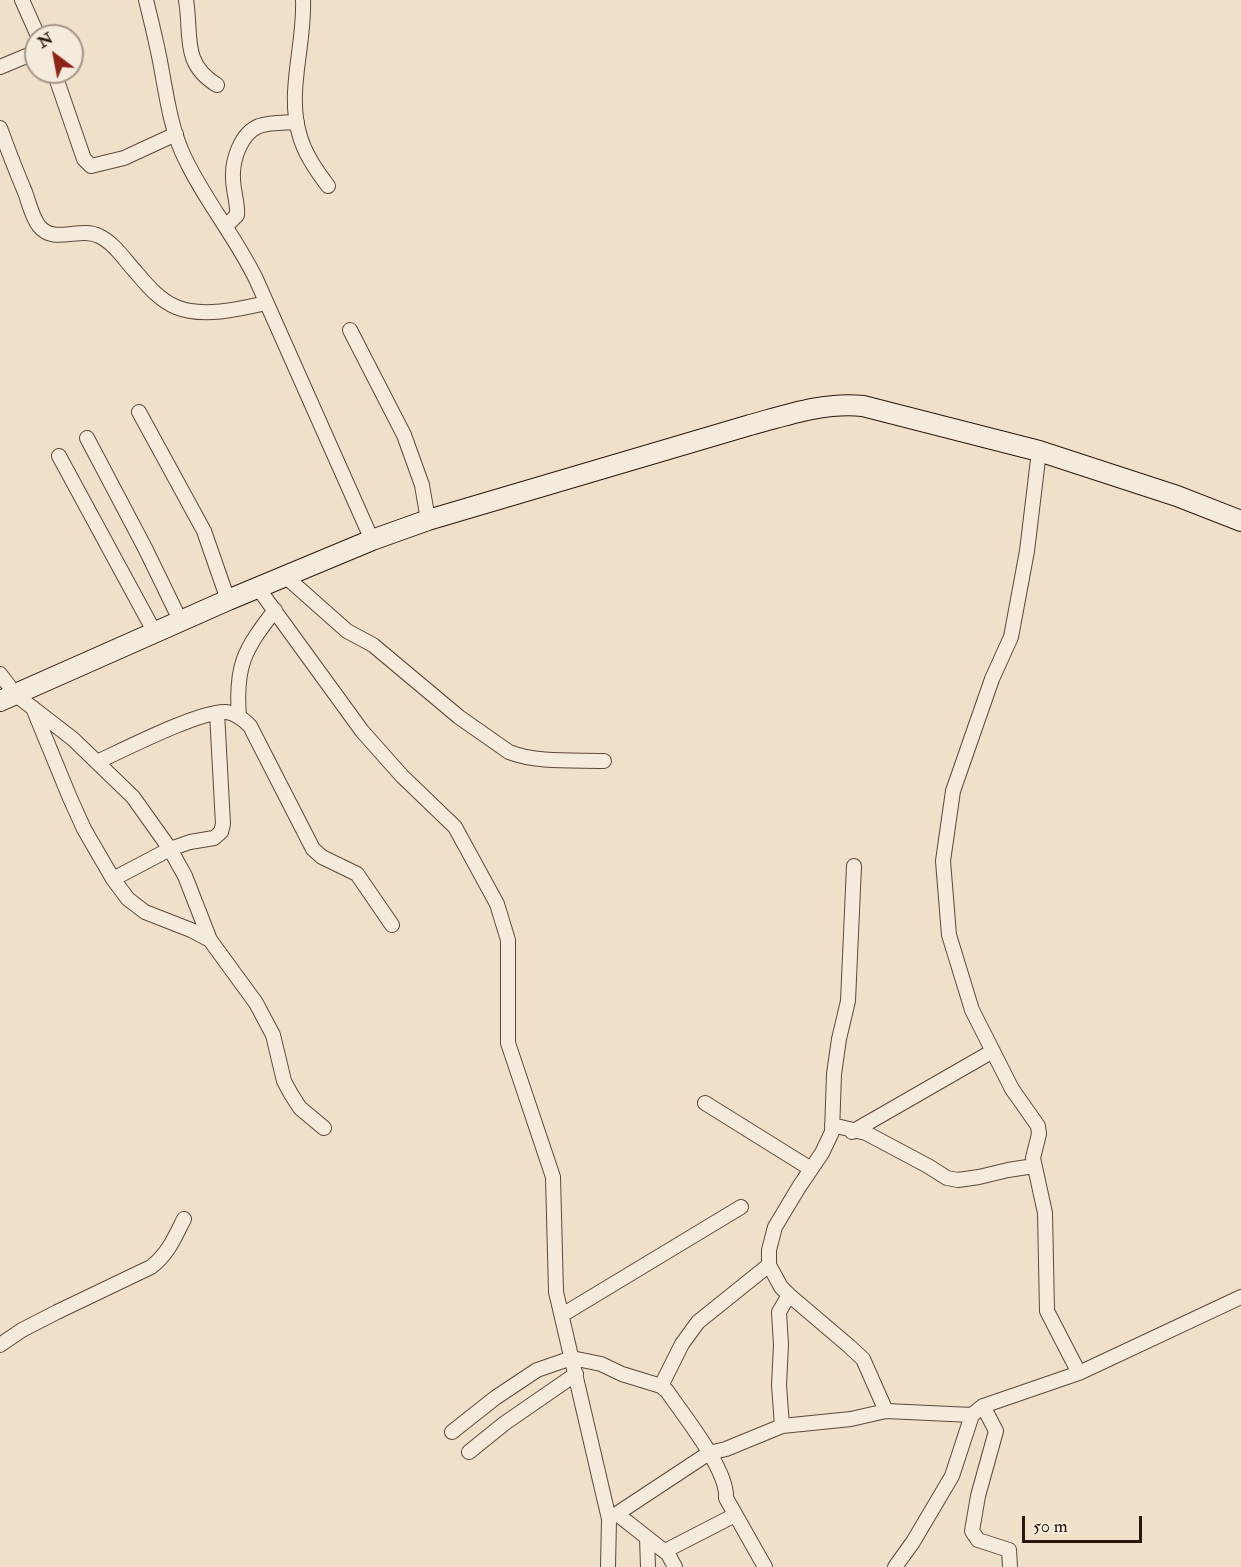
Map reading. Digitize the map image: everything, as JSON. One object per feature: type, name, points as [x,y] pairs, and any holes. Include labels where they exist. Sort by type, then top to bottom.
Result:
[{"type":"street","points":[[22,0],[33,24]]},
{"type":"street","points":[[146,0],[162,69],[170,117],[176,134],[200,187],[243,253],[372,540]]},
{"type":"street","points":[[186,0],[188,37],[196,68],[217,85]]},
{"type":"street","points":[[303,0],[302,41],[294,108],[299,134],[311,163],[328,186]]},
{"type":"street","points":[[0,67],[24,57]]},
{"type":"street","points":[[58,84],[84,159],[92,166],[124,158],[176,134]]},
{"type":"street","points":[[226,226],[237,215],[233,175],[234,160],[239,147],[252,130],[265,124],[297,122]]},
{"type":"street","points":[[0,128],[38,225],[46,233],[62,235],[85,232],[99,235],[112,245],[154,292],[176,307],[204,312],[229,311],[266,303]]},
{"type":"street","points":[[350,330],[404,435],[422,485],[428,520]]},
{"type":"street","points":[[8,698],[228,600],[372,540],[428,520],[803,410],[833,406],[863,406],[1039,451],[1177,496],[1241,522]]},
{"type":"street","points":[[139,412],[204,531],[228,600]]},
{"type":"street","points":[[87,438],[181,622]]},
{"type":"street","points":[[1039,451],[1027,551],[1011,637],[992,679],[953,791],[943,861],[949,935],[972,1010],[1012,1089],[1038,1126],[1034,1166],[1045,1213],[1047,1311],[1079,1373]]},
{"type":"street","points":[[59,456],[155,633]]},
{"type":"street","points":[[285,576],[347,631],[373,645],[459,717],[509,752],[518,756],[604,761]]},
{"type":"street","points":[[258,588],[362,731],[402,776],[455,827],[497,904],[508,940],[508,1043],[553,1177],[556,1292],[613,1517],[608,1567]]},
{"type":"street","points":[[239,716],[238,679],[242,661],[251,640],[275,610]]},
{"type":"street","points":[[0,674],[8,698],[33,708],[73,739],[133,797],[170,849],[185,876],[210,940],[256,1003],[273,1035],[284,1081],[291,1094],[300,1108],[324,1128]]},
{"type":"street","points":[[33,708],[84,829],[113,879],[128,899],[145,912],[210,940]]},
{"type":"street","points":[[97,762],[194,719],[227,712],[239,716],[250,726],[313,849],[322,857],[357,874],[392,926]]},
{"type":"street","points":[[113,879],[170,849],[214,837],[221,832],[223,824],[217,713]]},
{"type":"street","points":[[854,866],[848,1001],[834,1074],[832,1125],[828,1142],[775,1227],[771,1238],[769,1265],[781,1287],[863,1359],[886,1411]]},
{"type":"street","points":[[828,1142],[857,1130],[993,1051]]},
{"type":"street","points":[[705,1103],[811,1169]]},
{"type":"street","points":[[832,1125],[857,1130],[947,1178],[958,1180],[1034,1166]]},
{"type":"street","points":[[562,1315],[741,1207]]},
{"type":"street","points":[[0,1345],[22,1330],[151,1267],[169,1249],[184,1219]]},
{"type":"street","points":[[661,1386],[682,1344],[698,1322],[769,1265]]},
{"type":"street","points":[[782,1426],[779,1385],[781,1345],[779,1312],[789,1295]]},
{"type":"street","points":[[895,1567],[913,1542],[952,1476],[972,1415],[983,1406],[1079,1373],[1241,1297]]},
{"type":"street","points":[[452,1432],[495,1398],[537,1370],[572,1358],[601,1364],[622,1374],[661,1386],[667,1391],[719,1470],[727,1489],[726,1498],[765,1567]]},
{"type":"street","points":[[469,1452],[505,1423],[576,1374]]},
{"type":"street","points":[[983,1406],[996,1431],[978,1496],[972,1531],[978,1540],[1009,1550],[1010,1567]]},
{"type":"street","points":[[613,1517],[709,1453],[726,1449],[782,1426],[850,1419],[886,1411],[972,1415]]},
{"type":"street","points":[[665,1551],[735,1515]]},
{"type":"street","points":[[613,1517],[665,1551],[671,1557],[675,1567]]},
{"type":"street","points":[[647,1538],[648,1567]]}]
